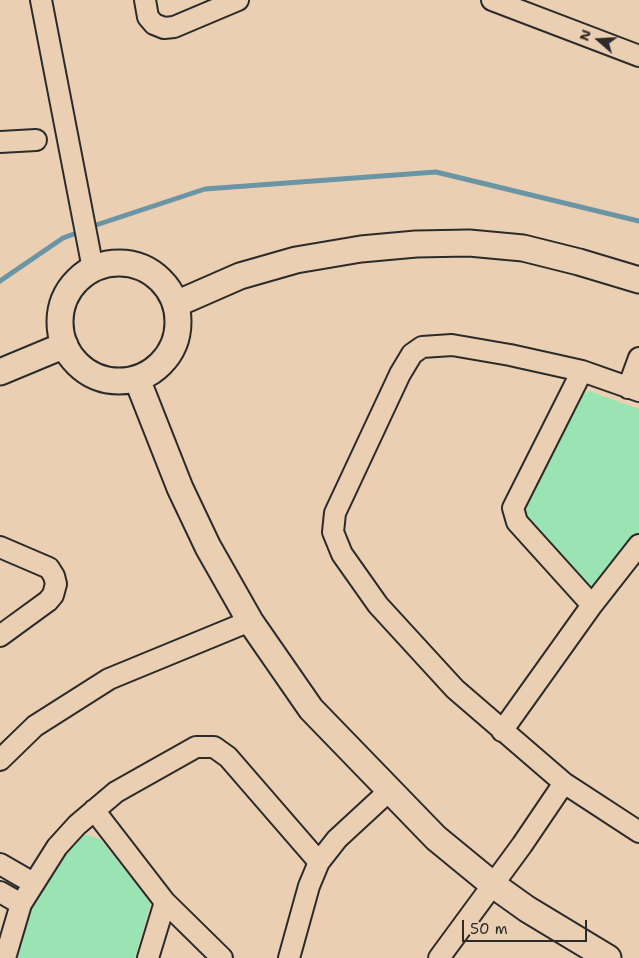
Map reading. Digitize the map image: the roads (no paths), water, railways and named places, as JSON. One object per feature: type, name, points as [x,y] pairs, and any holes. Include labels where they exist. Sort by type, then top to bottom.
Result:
[{"type":"street","points":[[41,0],[72,150],[91,257],[79,279],[68,293],[62,310],[60,328],[65,345],[72,358],[82,368],[95,376],[116,381],[137,379],[154,371],[167,358],[176,341],[179,322],[176,304],[166,286],[152,272],[133,264],[113,263],[91,257]]},
{"type":"street","points":[[145,0],[148,17],[154,24],[164,28],[174,27],[238,0]]},
{"type":"street","points":[[492,0],[538,8],[639,56]]},
{"type":"street","points":[[0,142],[36,140]]},
{"type":"street","points":[[176,304],[240,276],[296,260],[361,249],[416,244],[469,244],[524,248],[639,280]]},
{"type":"street","points":[[0,372],[65,345]]},
{"type":"street","points":[[639,358],[634,389],[582,371],[452,345],[422,347],[412,354],[400,374],[333,523],[333,532],[337,546],[378,605],[455,689],[564,783],[639,832]]},
{"type":"street","points":[[582,371],[516,500],[514,508],[517,522],[592,605]]},
{"type":"street","points":[[137,379],[180,488],[208,547],[250,621],[311,709],[436,838],[492,884],[528,910],[608,958]]},
{"type":"street","points":[[502,731],[592,605],[639,545]]},
{"type":"street","points":[[0,547],[49,568],[56,584],[53,595],[48,601],[0,636]]},
{"type":"street","points":[[0,760],[35,726],[108,679],[250,621]]},
{"type":"street","points":[[5,958],[22,904],[33,883],[57,847],[94,810],[116,792],[196,747],[214,747],[228,757],[319,862]]},
{"type":"street","points":[[440,958],[522,845],[564,783]]},
{"type":"street","points":[[288,958],[309,886],[319,862],[337,839],[389,791]]},
{"type":"street","points":[[94,810],[165,902],[222,958]]},
{"type":"street","points":[[0,864],[33,883]]},
{"type":"street","points":[[0,892],[22,904]]},
{"type":"street","points":[[148,958],[165,902]]},
{"type":"waterway","points":[[90,227],[205,189],[436,172],[639,221]]},
{"type":"waterway","points":[[0,281],[63,238],[82,231]]}]
